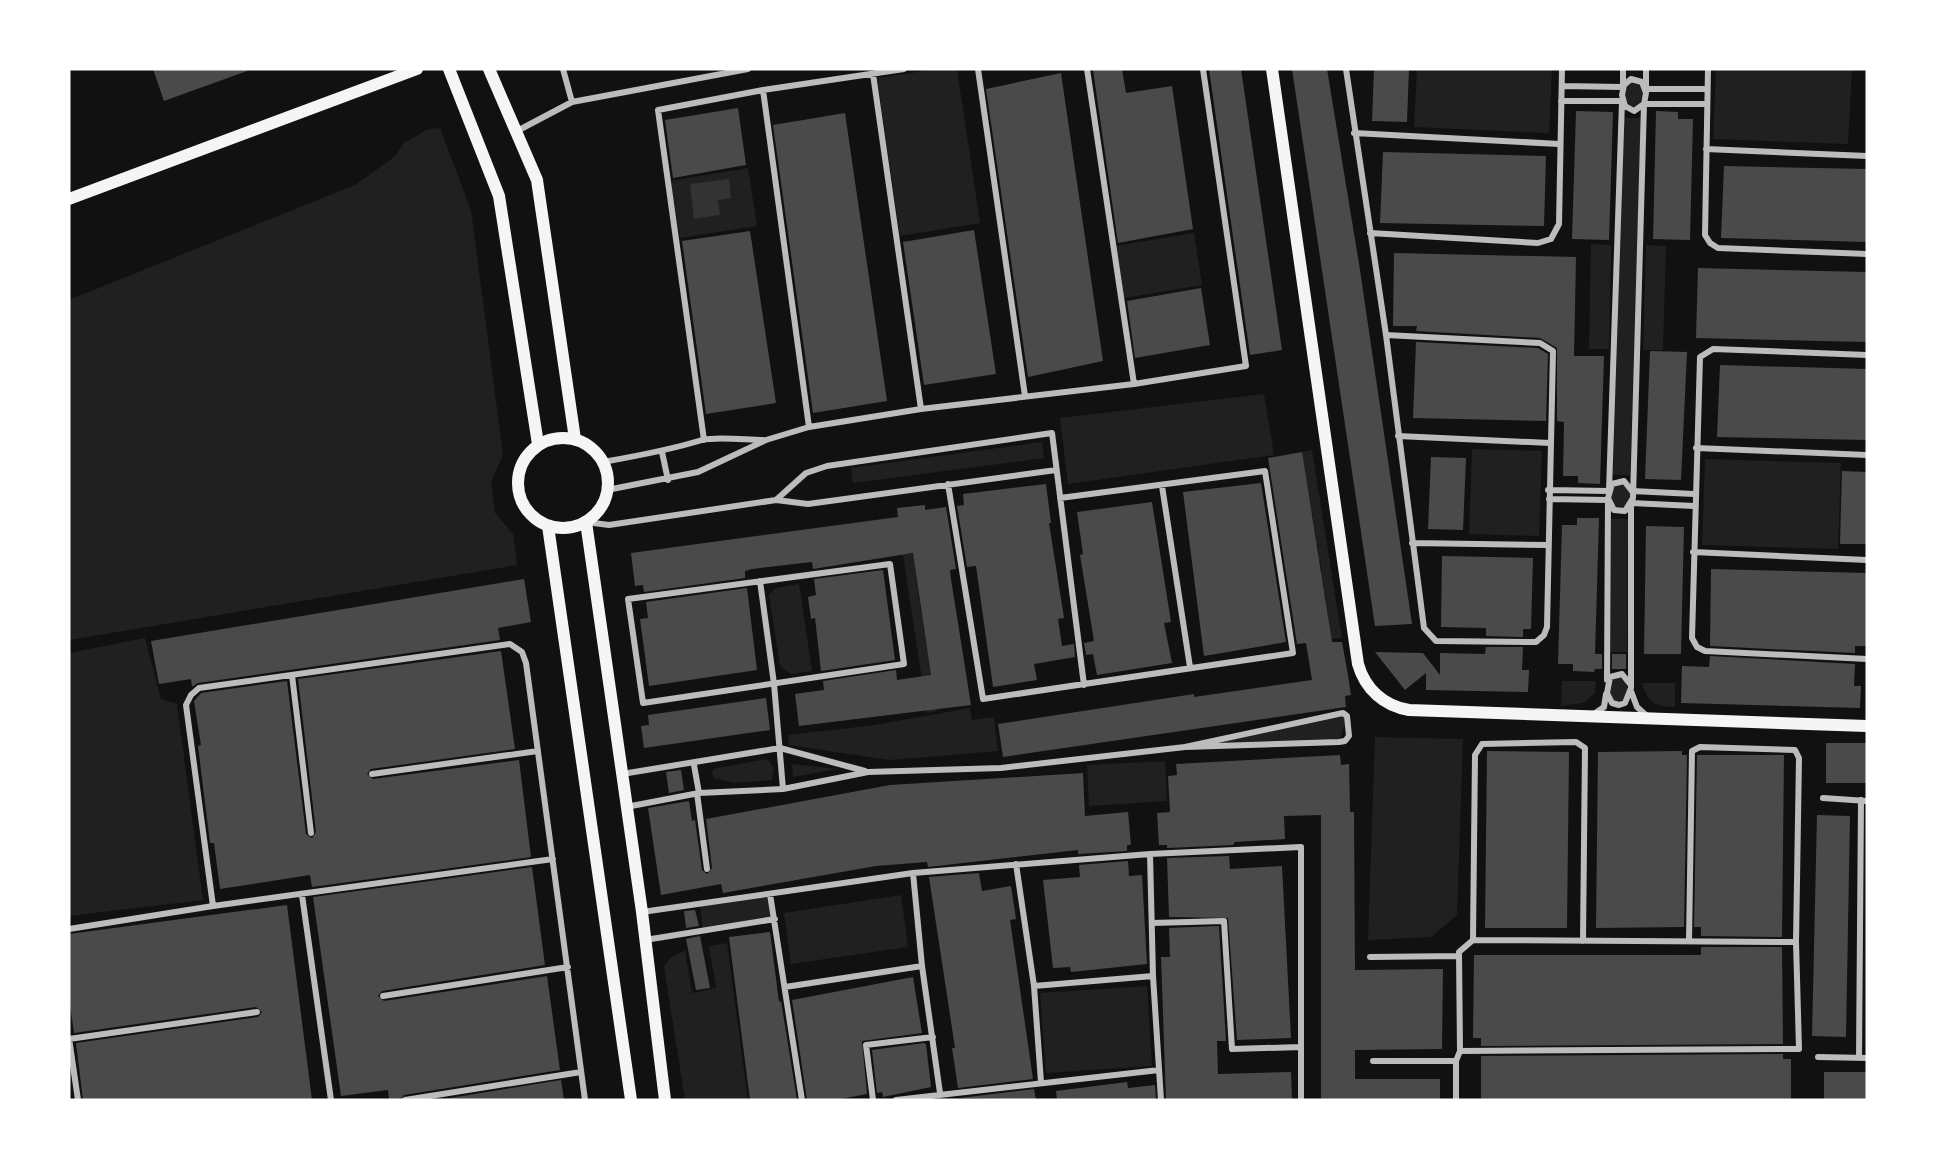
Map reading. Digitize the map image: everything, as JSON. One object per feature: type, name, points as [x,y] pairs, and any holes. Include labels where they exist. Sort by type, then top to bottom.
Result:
[{"type":"main road","points":[[69,199],[417,69]]},
{"type":"main road","points":[[449,69],[500,196],[538,444]]},
{"type":"main road","points":[[489,69],[537,180],[575,439]]},
{"type":"main road","points":[[1272,69],[1358,664],[1364,679],[1380,698],[1401,709],[1867,726]]},
{"type":"main road","points":[[551,439],[575,439],[592,447],[603,462],[607,471],[607,490],[598,512],[586,522],[571,528],[548,525],[528,513],[520,499],[517,484],[520,468],[527,454],[538,444],[551,439]]},
{"type":"main road","points":[[586,522],[642,912],[665,1100]]},
{"type":"main road","points":[[548,525],[631,1100]]},
{"type":"street","points":[[563,69],[572,102]]},
{"type":"street","points":[[516,132],[572,102],[748,69]]},
{"type":"street","points":[[704,440],[658,110],[763,90],[904,69]]},
{"type":"street","points":[[978,69],[1025,396]]},
{"type":"street","points":[[1088,69],[1134,384]]},
{"type":"street","points":[[607,490],[668,480],[698,472],[766,440],[809,427],[921,409],[1134,384],[1246,366],[1203,69]]},
{"type":"street","points":[[1346,69],[1386,335],[1424,628],[1436,642],[1533,643],[1544,635],[1547,627],[1548,490],[1555,360],[1552,349],[1540,343],[1386,335]]},
{"type":"street","points":[[1370,233],[1534,242],[1551,239],[1558,228],[1562,69]]},
{"type":"street","points":[[1623,69],[1608,492],[1607,687],[1610,700],[1619,705],[1627,701],[1631,688],[1631,503],[1646,69]]},
{"type":"street","points":[[1708,69],[1705,235],[1710,243],[1718,248],[1867,254]]},
{"type":"street","points":[[873,74],[921,409]]},
{"type":"street","points":[[1623,87],[1625,82],[1634,78],[1642,82],[1646,89]]},
{"type":"street","points":[[1562,86],[1623,87]]},
{"type":"street","points":[[1646,89],[1707,89]]},
{"type":"street","points":[[763,90],[809,427]]},
{"type":"street","points":[[1561,101],[1622,101]]},
{"type":"street","points":[[1622,101],[1627,108],[1634,111],[1644,104],[1707,104]]},
{"type":"street","points":[[1354,133],[1559,144]]},
{"type":"street","points":[[1706,148],[1867,156]]},
{"type":"street","points":[[1867,355],[1713,349],[1701,355],[1698,366],[1692,638],[1697,647],[1705,651],[1867,659]]},
{"type":"street","points":[[776,500],[806,473],[827,466],[1052,433],[1084,685]]},
{"type":"street","points":[[1398,436],[1550,442]]},
{"type":"street","points":[[603,462],[662,452],[704,440],[766,440]]},
{"type":"street","points":[[1696,448],[1867,455]]},
{"type":"street","points":[[662,452],[668,480]]},
{"type":"street","points":[[586,522],[609,525],[776,500],[808,504],[1056,471]]},
{"type":"street","points":[[948,484],[983,699],[1293,653],[1265,471],[1060,498]]},
{"type":"street","points":[[1608,492],[1612,484],[1620,480],[1628,484],[1632,491]]},
{"type":"street","points":[[1162,486],[1190,667]]},
{"type":"street","points":[[1548,490],[1608,492]]},
{"type":"street","points":[[1632,491],[1694,494]]},
{"type":"street","points":[[1549,500],[1608,500]]},
{"type":"street","points":[[1608,500],[1611,508],[1619,513],[1627,510],[1631,503]]},
{"type":"street","points":[[1631,503],[1694,506]]},
{"type":"street","points":[[1412,543],[1547,545]]},
{"type":"street","points":[[1693,552],[1867,560]]},
{"type":"street","points":[[890,564],[904,664],[643,703],[628,599],[760,581],[890,564]]},
{"type":"street","points":[[760,581],[774,684],[783,789]]},
{"type":"street","points":[[213,906],[186,705],[190,695],[199,688],[510,644],[522,652],[526,663],[585,1100]]},
{"type":"street","points":[[1592,715],[1604,707],[1610,677],[1618,673],[1626,677],[1637,707],[1648,717]]},
{"type":"street","points":[[292,675],[311,833]]},
{"type":"street","points":[[626,807],[698,793],[783,789],[868,772],[1001,768],[1185,747],[1339,742],[1345,741],[1349,736],[1348,721],[1342,713],[1185,747]]},
{"type":"street","points":[[1473,940],[1475,755],[1477,748],[1491,742],[1576,742],[1582,744],[1587,755],[1583,941]]},
{"type":"street","points":[[1460,1051],[1798,1049],[1797,753],[1789,748],[1700,747],[1692,751],[1690,759],[1689,941]]},
{"type":"street","points":[[622,774],[694,765],[780,748],[868,772]]},
{"type":"street","points":[[372,774],[538,751]]},
{"type":"street","points":[[694,765],[707,868]]},
{"type":"street","points":[[1823,798],[1864,800],[1859,1058]]},
{"type":"street","points":[[642,912],[913,873],[1150,854],[1301,847],[1301,1100]]},
{"type":"street","points":[[1150,854],[1152,976],[1161,1100]]},
{"type":"street","points":[[69,929],[213,906],[553,859]]},
{"type":"street","points":[[1016,864],[1034,986],[1041,1082]]},
{"type":"street","points":[[913,873],[922,966],[940,1093]]},
{"type":"street","points":[[770,894],[802,1100]]},
{"type":"street","points":[[302,895],[331,1100]]},
{"type":"street","points":[[645,940],[775,919]]},
{"type":"street","points":[[1152,923],[1224,921],[1232,1049],[1301,1047]]},
{"type":"street","points":[[1456,1100],[1456,1061],[1460,1051],[1459,956],[1465,944],[1473,940],[1796,942]]},
{"type":"street","points":[[1370,957],[1459,956]]},
{"type":"street","points":[[785,987],[922,966]]},
{"type":"street","points":[[383,996],[568,967]]},
{"type":"street","points":[[1034,986],[1152,976]]},
{"type":"street","points":[[78,1100],[69,1038],[257,1012]]},
{"type":"street","points":[[873,1100],[866,1045],[933,1037]]},
{"type":"street","points":[[1818,1057],[1867,1058]]},
{"type":"street","points":[[1373,1061],[1456,1061]]},
{"type":"street","points":[[896,1100],[940,1093],[1159,1070]]},
{"type":"street","points":[[405,1100],[581,1072]]},
{"type":"shaded area","points":[[937,69],[957,69],[980,223],[900,236],[877,78]]},
{"type":"shaded area","points":[[1417,69],[1552,69],[1549,133],[1414,127]]},
{"type":"shaded area","points":[[1716,69],[1852,69],[1848,144],[1713,139]]},
{"type":"shaded area","points":[[1631,82],[1639,84],[1643,91],[1640,104],[1631,107],[1624,96],[1625,87]]},
{"type":"shaded area","points":[[1624,118],[1641,118],[1630,475],[1613,475]]},
{"type":"shaded area","points":[[440,128],[471,210],[503,455],[491,482],[495,513],[513,534],[517,565],[69,640],[69,300],[355,185],[394,157],[404,143],[428,129]]},
{"type":"shaded area","points":[[748,168],[757,226],[680,238],[671,181]]},
{"type":"shaded area","points":[[729,179],[731,198],[718,200],[720,215],[694,219],[690,184]]},
{"type":"shaded area","points":[[1194,233],[1202,285],[1124,298],[1116,246]]},
{"type":"shaded area","points":[[1591,244],[1611,245],[1609,349],[1589,349]]},
{"type":"shaded area","points":[[1646,245],[1666,246],[1663,350],[1643,350]]},
{"type":"shaded area","points":[[1264,394],[1274,455],[1068,484],[1060,418]]},
{"type":"shaded area","points":[[1042,442],[1044,458],[853,483],[851,468]]},
{"type":"shaded area","points":[[1472,449],[1542,451],[1539,536],[1469,534]]},
{"type":"shaded area","points":[[1312,450],[1342,638],[1317,641],[1328,619],[1327,608],[1313,610],[1326,603],[1325,593],[1311,595],[1310,590],[1324,587],[1322,577],[1309,578],[1308,574],[1322,572],[1320,561],[1307,563],[1306,559],[1319,556],[1318,546],[1322,544],[1304,547],[1303,542],[1316,540],[1315,529],[1301,531],[1300,527],[1314,524],[1312,513],[1298,516],[1302,452]]},
{"type":"shaded area","points":[[1705,459],[1841,463],[1838,549],[1702,545]]},
{"type":"shaded area","points":[[1620,485],[1628,488],[1631,496],[1628,504],[1620,507],[1612,504],[1609,496],[1612,488]]},
{"type":"shaded area","points":[[1611,519],[1628,519],[1627,652],[1610,652]]},
{"type":"shaded area","points":[[927,552],[914,559],[915,569],[929,568],[930,572],[916,574],[917,585],[931,583],[932,588],[918,590],[919,601],[933,599],[934,603],[920,606],[922,617],[935,615],[936,619],[923,622],[924,632],[938,631],[939,635],[925,637],[927,648],[922,649],[941,647],[928,654],[937,711],[927,713],[903,555]]},
{"type":"shaded area","points":[[799,584],[812,671],[791,674],[780,666],[769,595],[776,588]]},
{"type":"shaded area","points":[[145,638],[161,699],[177,704],[203,900],[69,916],[69,653]]},
{"type":"shaded area","points":[[1620,677],[1627,687],[1627,694],[1618,702],[1612,700],[1608,691],[1612,680]]},
{"type":"shaded area","points":[[1562,681],[1596,681],[1595,693],[1583,703],[1561,706]]},
{"type":"shaded area","points":[[1642,683],[1675,683],[1675,707],[1653,702]]},
{"type":"shaded area","points":[[970,708],[972,720],[994,717],[998,751],[889,760],[789,745],[788,735],[875,725]]},
{"type":"shaded area","points":[[1347,716],[1339,742],[1185,747]]},
{"type":"shaded area","points":[[1375,737],[1463,739],[1457,915],[1431,937],[1368,940]]},
{"type":"shaded area","points":[[767,759],[774,768],[772,780],[734,783],[714,778],[712,774],[713,769]]},
{"type":"shaded area","points":[[1165,761],[1167,801],[1089,806],[1087,765]]},
{"type":"shaded area","points":[[792,764],[837,769],[793,777]]},
{"type":"shaded area","points":[[770,894],[775,919],[703,931],[700,904]]},
{"type":"shaded area","points":[[901,895],[908,947],[791,964],[784,913]]},
{"type":"shaded area","points":[[727,943],[748,1100],[685,1100],[664,967],[670,958],[685,950],[692,993],[716,988],[709,946]]},
{"type":"shaded area","points":[[1147,986],[1152,1066],[1046,1073],[1040,993]]},
{"type":"building","points":[[153,69],[247,69],[247,71],[164,101]]},
{"type":"building","points":[[1122,69],[1126,93],[1172,86],[1193,229],[1118,243],[1093,70]]},
{"type":"building","points":[[1209,69],[1241,69],[1282,350],[1250,355]]},
{"type":"building","points":[[1292,69],[1327,69],[1360,270],[1412,624],[1375,626]]},
{"type":"building","points":[[1374,69],[1409,69],[1407,122],[1372,121]]},
{"type":"building","points":[[1061,73],[1103,361],[1028,377],[986,89]]},
{"type":"building","points":[[738,108],[746,165],[673,178],[665,120]]},
{"type":"building","points":[[1576,111],[1613,112],[1609,240],[1572,239]]},
{"type":"building","points":[[1656,111],[1678,112],[1678,119],[1693,119],[1690,240],[1653,239]]},
{"type":"building","points":[[845,113],[887,401],[813,413],[773,125]]},
{"type":"building","points":[[1383,152],[1546,156],[1544,226],[1380,223]]},
{"type":"building","points":[[1724,166],[1867,169],[1867,242],[1721,238]]},
{"type":"building","points":[[974,230],[996,374],[924,385],[903,242]]},
{"type":"building","points":[[750,231],[776,403],[706,414],[682,241]]},
{"type":"building","points":[[1394,253],[1576,257],[1574,356],[1604,356],[1600,484],[1578,483],[1578,476],[1563,476],[1564,422],[1557,421],[1557,348],[1540,338],[1416,331],[1417,326],[1393,326]]},
{"type":"building","points":[[1698,268],[1867,272],[1867,342],[1696,338]]},
{"type":"building","points":[[1201,288],[1210,345],[1135,358],[1127,301]]},
{"type":"building","points":[[1416,342],[1538,348],[1548,354],[1546,421],[1413,418]]},
{"type":"building","points":[[1650,351],[1687,352],[1681,480],[1645,479]]},
{"type":"building","points":[[1720,365],[1867,369],[1867,440],[1717,437]]},
{"type":"building","points":[[1302,452],[1332,642],[1342,642],[1348,675],[1351,695],[1345,696],[1346,707],[1003,757],[998,724],[1194,694],[1194,697],[1312,680],[1306,643],[1297,644],[1268,458]]},
{"type":"building","points":[[1431,457],[1466,458],[1463,530],[1428,529]]},
{"type":"building","points":[[1842,471],[1867,472],[1867,544],[1840,544]]},
{"type":"building","points":[[1261,483],[1286,642],[1204,656],[1183,492]]},
{"type":"building","points":[[1046,484],[1051,523],[1049,523],[1064,618],[1058,619],[1062,646],[1074,644],[1075,657],[1034,664],[1037,680],[993,687],[976,566],[967,567],[957,506],[964,505],[963,494]]},
{"type":"building","points":[[1152,502],[1171,622],[1164,623],[1172,663],[1097,675],[1093,654],[1086,655],[1084,643],[1094,641],[1080,555],[1083,554],[1077,512]]},
{"type":"building","points":[[925,505],[925,510],[946,507],[956,569],[950,570],[951,579],[971,705],[799,726],[795,694],[824,690],[823,681],[896,670],[897,680],[931,675],[913,553],[813,569],[812,562],[752,569],[745,571],[745,578],[644,592],[643,585],[635,586],[631,553],[898,517],[897,508]]},
{"type":"building","points":[[1577,518],[1599,518],[1595,654],[1602,654],[1602,669],[1595,669],[1594,672],[1573,671],[1573,664],[1558,664],[1562,525],[1577,525]]},
{"type":"building","points":[[1646,526],[1684,527],[1681,654],[1644,654]]},
{"type":"building","points":[[1442,556],[1533,558],[1531,629],[1523,629],[1523,637],[1486,636],[1486,628],[1441,627]]},
{"type":"building","points":[[1711,569],[1867,573],[1867,646],[1855,646],[1855,653],[1710,646]]},
{"type":"building","points":[[883,570],[895,660],[821,671],[815,618],[811,619],[808,597],[816,595],[814,579]]},
{"type":"building","points":[[524,579],[531,622],[498,628],[500,640],[198,683],[192,687],[191,679],[159,684],[151,641]]},
{"type":"building","points":[[747,588],[757,670],[649,686],[640,619],[648,618],[646,602]]},
{"type":"building","points":[[1486,647],[1523,647],[1522,670],[1529,670],[1528,692],[1426,690],[1426,673],[1405,690],[1375,652],[1423,653],[1440,675],[1440,653],[1485,654]]},
{"type":"building","points":[[501,651],[515,749],[371,769],[367,774],[373,779],[519,760],[531,857],[312,887],[310,875],[220,889],[214,843],[210,843],[198,746],[201,745],[194,701],[201,693],[287,681],[306,834],[312,838],[316,832],[298,679]]},
{"type":"building","points":[[1612,654],[1626,654],[1626,669],[1612,669]]},
{"type":"building","points":[[1710,656],[1855,664],[1854,686],[1861,686],[1860,708],[1681,703],[1682,666],[1709,667]]},
{"type":"building","points":[[766,698],[770,730],[644,748],[641,726],[649,725],[648,715]]},
{"type":"building","points":[[1826,743],[1867,743],[1867,783],[1826,783]]},
{"type":"building","points":[[1487,751],[1569,752],[1567,928],[1485,928]]},
{"type":"building","points":[[1682,751],[1682,755],[1687,755],[1684,927],[1596,928],[1598,752]]},
{"type":"building","points":[[1340,755],[1341,765],[1349,764],[1350,812],[1354,812],[1355,970],[1443,969],[1442,1049],[1355,1050],[1355,1079],[1440,1079],[1440,1100],[1321,1100],[1321,815],[1284,816],[1285,839],[1235,842],[1233,845],[1167,848],[1167,845],[1159,845],[1157,813],[1170,812],[1168,776],[1177,775],[1176,764]]},
{"type":"building","points":[[1697,755],[1784,755],[1782,937],[1701,936],[1701,927],[1694,927]]},
{"type":"building","points":[[681,770],[684,790],[669,793],[666,772]]},
{"type":"building","points":[[1083,773],[1085,816],[1128,812],[1131,845],[1127,845],[1127,851],[1078,854],[1078,850],[928,867],[927,862],[876,866],[723,893],[721,884],[661,895],[648,808],[689,801],[692,821],[695,820],[702,870],[707,874],[712,868],[706,819],[890,785]]},
{"type":"building","points":[[1817,815],[1850,816],[1846,1037],[1812,1036]]},
{"type":"building","points":[[1229,856],[1230,869],[1282,866],[1291,1038],[1237,1040],[1228,918],[1169,917],[1167,858]]},
{"type":"building","points":[[1128,861],[1129,876],[1142,875],[1147,964],[1071,972],[1070,967],[1053,968],[1043,880],[1080,877],[1079,865]]},
{"type":"building","points":[[532,867],[545,965],[382,991],[378,996],[384,1001],[547,976],[560,1070],[404,1095],[400,1100],[389,1100],[388,1090],[341,1096],[313,897]]},
{"type":"building","points":[[979,873],[982,891],[1011,886],[1016,919],[1010,920],[1033,1079],[958,1088],[952,1048],[955,1048],[929,877]]},
{"type":"building","points":[[287,905],[312,1100],[83,1100],[76,1043],[258,1017],[262,1012],[256,1007],[74,1033],[69,998],[69,934]]},
{"type":"building","points":[[695,910],[699,926],[686,928],[684,911]]},
{"type":"building","points":[[1219,926],[1226,1041],[1217,1041],[1218,1074],[1291,1072],[1292,1100],[1166,1100],[1161,957],[1170,957],[1169,928]]},
{"type":"building","points":[[770,932],[779,1002],[781,1001],[797,1100],[750,1100],[729,937]]},
{"type":"building","points":[[700,936],[710,988],[696,990],[686,939]]},
{"type":"building","points":[[1701,947],[1782,947],[1783,1044],[1481,1046],[1481,1038],[1473,1038],[1474,955],[1701,955]]},
{"type":"building","points":[[913,977],[922,1033],[862,1041],[867,1094],[835,1100],[807,1100],[792,1000]]},
{"type":"building","points":[[926,1044],[931,1087],[883,1097],[882,1092],[877,1093],[872,1050]]},
{"type":"building","points":[[1783,1054],[1783,1059],[1791,1059],[1791,1099],[1481,1099],[1481,1056]]},
{"type":"building","points":[[1824,1072],[1867,1072],[1867,1100],[1824,1100]]},
{"type":"building","points":[[561,1080],[564,1100],[438,1100]]},
{"type":"building","points":[[1127,1082],[1128,1088],[1155,1085],[1156,1100],[1057,1100],[1056,1091]]},
{"type":"building","points":[[1034,1089],[1036,1100],[960,1098]]}]
